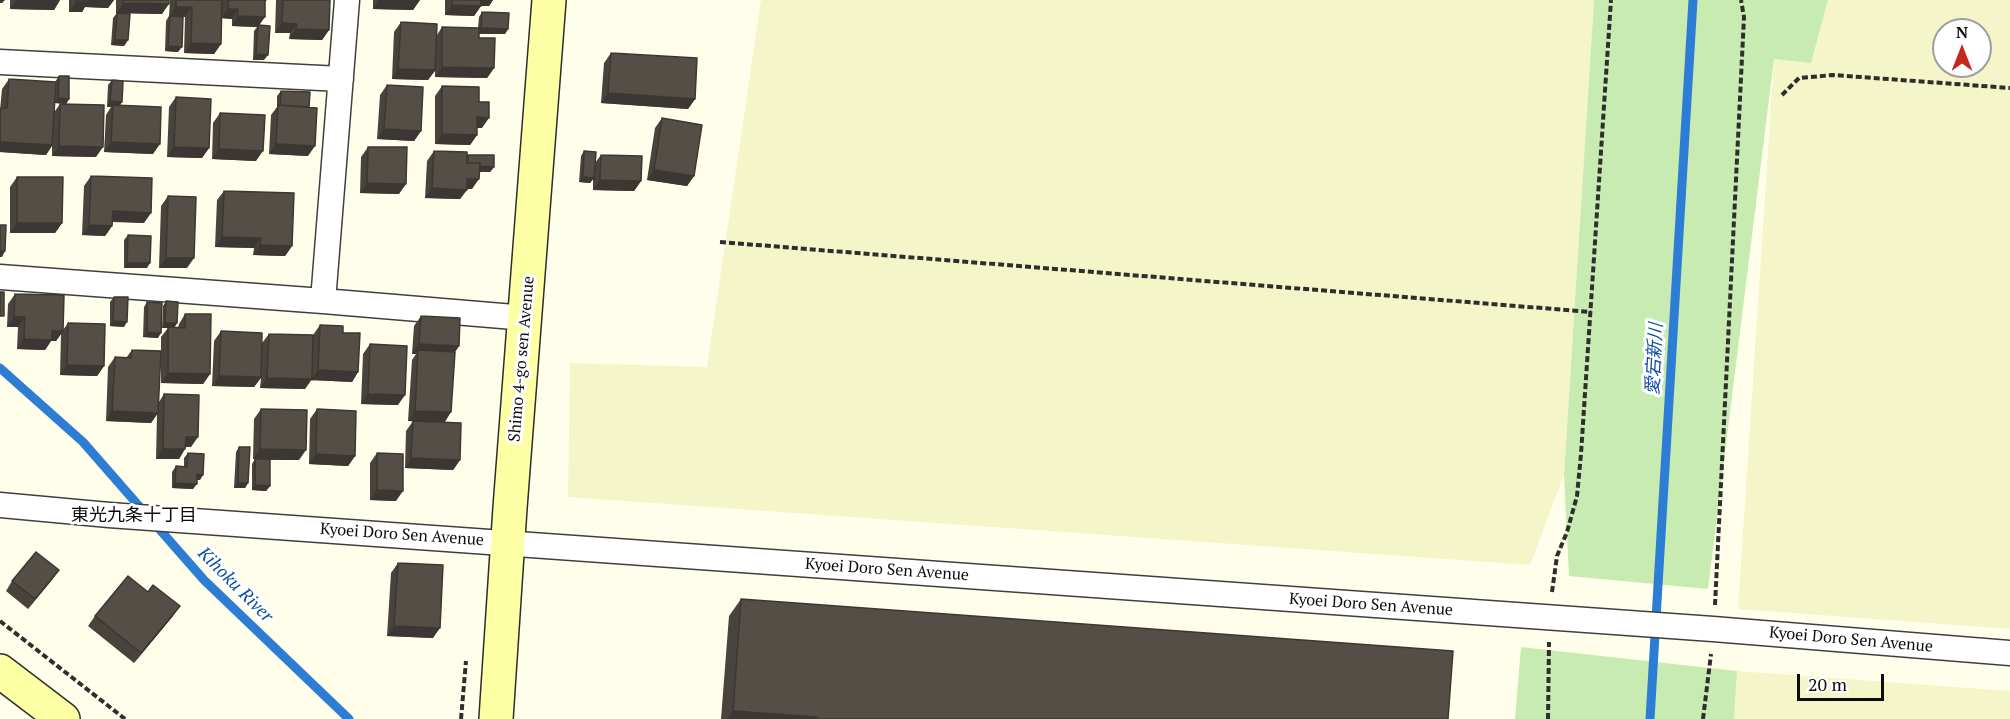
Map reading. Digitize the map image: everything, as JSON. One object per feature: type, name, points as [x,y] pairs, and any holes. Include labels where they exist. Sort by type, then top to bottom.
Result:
[{"type":"street","points":[[323,301],[347,0]]},
{"type":"street","name":"Shimo 4-go sen Avenue","points":[[496,719],[507,542],[549,0]]},
{"type":"street","points":[[0,62],[341,80]]},
{"type":"street","points":[[0,278],[526,318]]},
{"type":"street","name":"Kyoei Doro Sen Avenue","points":[[0,505],[109,515],[507,542],[2010,653]]},
{"type":"street","points":[[0,671],[63,719]]},
{"type":"path","points":[[1548,719],[1550,618],[1557,556],[1567,532],[1576,496],[1591,312],[1611,0]]},
{"type":"path","points":[[1703,719],[1703,629],[1744,16],[1741,0]]},
{"type":"path","points":[[1782,95],[1799,78],[1833,75],[2010,88]]},
{"type":"path","points":[[720,242],[1591,312]]},
{"type":"path","points":[[0,621],[124,719]]},
{"type":"green space","points":[[761,0],[1594,0],[1564,475],[1530,565],[568,497],[570,363],[707,367]]},
{"type":"green space","points":[[1594,0],[1828,0],[1811,63],[1774,59],[1708,589],[1569,576],[1564,475]]},
{"type":"green space","points":[[1828,0],[2010,0],[2010,629],[1738,609],[1774,59],[1811,62]]},
{"type":"green space","points":[[1521,647],[1737,671],[1734,719],[1515,719]]},
{"type":"green space","points":[[1737,671],[2010,691],[2010,719],[1734,719]]},
{"type":"building","points":[[76,0],[89,0],[89,2],[76,2]]},
{"type":"building","points":[[123,0],[169,0],[169,4],[123,3]]},
{"type":"building","points":[[176,0],[222,0],[221,44],[191,43],[192,7],[176,7]]},
{"type":"building","points":[[228,0],[265,0],[265,17],[238,16],[238,9],[228,9]]},
{"type":"building","points":[[283,0],[330,0],[329,30],[296,29],[297,24],[282,23]]},
{"type":"building","points":[[452,0],[481,0],[481,6],[452,5]]},
{"type":"building","points":[[482,12],[509,13],[508,29],[481,28]]},
{"type":"building","points":[[117,13],[130,14],[128,40],[115,40]]},
{"type":"building","points":[[170,16],[183,17],[182,47],[168,46]]},
{"type":"building","points":[[401,22],[437,24],[435,70],[398,69]]},
{"type":"building","points":[[258,25],[270,26],[268,55],[256,54]]},
{"type":"building","points":[[442,27],[479,28],[479,38],[495,38],[494,68],[442,67]]},
{"type":"building","points":[[611,53],[697,58],[695,99],[608,93]]},
{"type":"building","points":[[59,76],[69,76],[69,99],[58,98]]},
{"type":"building","points":[[9,79],[56,82],[52,145],[0,142],[1,108],[7,108]]},
{"type":"building","points":[[112,80],[123,81],[122,102],[110,101]]},
{"type":"building","points":[[387,85],[423,87],[421,131],[384,129]]},
{"type":"building","points":[[442,86],[479,87],[479,102],[489,102],[489,118],[477,117],[477,135],[442,134]]},
{"type":"building","points":[[281,91],[310,92],[309,107],[280,105]]},
{"type":"building","points":[[176,97],[211,99],[209,148],[174,147]]},
{"type":"building","points":[[60,104],[104,105],[103,147],[59,146]]},
{"type":"building","points":[[113,105],[161,107],[160,144],[111,142]]},
{"type":"building","points":[[278,105],[317,108],[315,146],[276,144]]},
{"type":"building","points":[[220,113],[265,115],[263,151],[219,149]]},
{"type":"building","points":[[662,118],[702,125],[694,176],[654,170]]},
{"type":"building","points":[[368,147],[407,147],[406,184],[367,183]]},
{"type":"building","points":[[434,151],[467,152],[467,163],[480,163],[479,179],[467,179],[467,190],[432,188]]},
{"type":"building","points":[[584,151],[596,152],[594,178],[583,177]]},
{"type":"building","points":[[468,155],[494,155],[494,167],[480,166],[480,163],[468,163]]},
{"type":"building","points":[[601,155],[642,156],[641,181],[600,180]]},
{"type":"building","points":[[91,176],[152,178],[151,213],[113,211],[112,226],[89,225]]},
{"type":"building","points":[[17,177],[63,177],[62,223],[17,223]]},
{"type":"building","points":[[224,191],[294,193],[292,246],[260,245],[261,238],[222,237]]},
{"type":"building","points":[[168,196],[196,197],[194,258],[166,258]]},
{"type":"building","points":[[0,225],[6,225],[5,251],[0,251]]},
{"type":"building","points":[[128,235],[151,236],[150,263],[127,263]]},
{"type":"building","points":[[0,292],[4,292],[4,316],[0,316]]},
{"type":"building","points":[[15,294],[64,295],[63,331],[52,331],[52,340],[24,339],[25,317],[14,317]]},
{"type":"building","points":[[114,297],[128,297],[127,322],[113,321]]},
{"type":"building","points":[[166,301],[178,302],[177,323],[165,323]]},
{"type":"building","points":[[147,302],[162,303],[161,333],[147,332]]},
{"type":"building","points":[[185,314],[211,314],[210,374],[168,373],[168,327],[185,328]]},
{"type":"building","points":[[421,316],[460,318],[459,346],[419,344]]},
{"type":"building","points":[[68,323],[105,324],[104,366],[67,365]]},
{"type":"building","points":[[320,325],[343,326],[343,333],[360,333],[358,372],[318,370]]},
{"type":"building","points":[[221,331],[262,333],[261,377],[219,376]]},
{"type":"building","points":[[269,334],[313,335],[312,379],[267,378]]},
{"type":"building","points":[[370,344],[407,346],[405,395],[368,394]]},
{"type":"building","points":[[132,350],[161,351],[158,413],[112,411],[115,357],[131,358]]},
{"type":"building","points":[[418,350],[455,352],[451,412],[415,411]]},
{"type":"building","points":[[164,394],[199,395],[198,437],[186,437],[185,449],[163,449]]},
{"type":"building","points":[[261,409],[307,410],[306,450],[260,449]]},
{"type":"building","points":[[317,409],[356,411],[355,456],[316,454]]},
{"type":"building","points":[[413,421],[461,423],[460,460],[411,458]]},
{"type":"building","points":[[239,447],[250,447],[248,483],[238,483]]},
{"type":"building","points":[[188,453],[204,454],[203,475],[197,474],[197,484],[175,483],[176,466],[187,467]]},
{"type":"building","points":[[377,453],[403,454],[403,491],[377,490]]},
{"type":"building","points":[[255,459],[270,459],[270,486],[255,485]]},
{"type":"building","points":[[36,552],[59,570],[35,599],[12,581]]},
{"type":"building","points":[[398,563],[443,565],[440,628],[394,626]]},
{"type":"building","points":[[128,576],[148,592],[153,585],[180,606],[141,653],[95,616]]},
{"type":"building","points":[[741,599],[1453,651],[1448,719],[817,719],[817,717],[733,711]]},
{"type":"waterway","name":"愛宕新川","points":[[1650,719],[1693,0]]},
{"type":"waterway","name":"Kihoku River","points":[[0,368],[83,442],[145,513]]},
{"type":"waterway","name":"Kihoku River","points":[[154,523],[204,580],[349,719]]},
{"type":"district","name":"東光九条十丁目","points":[[134,516]]}]
